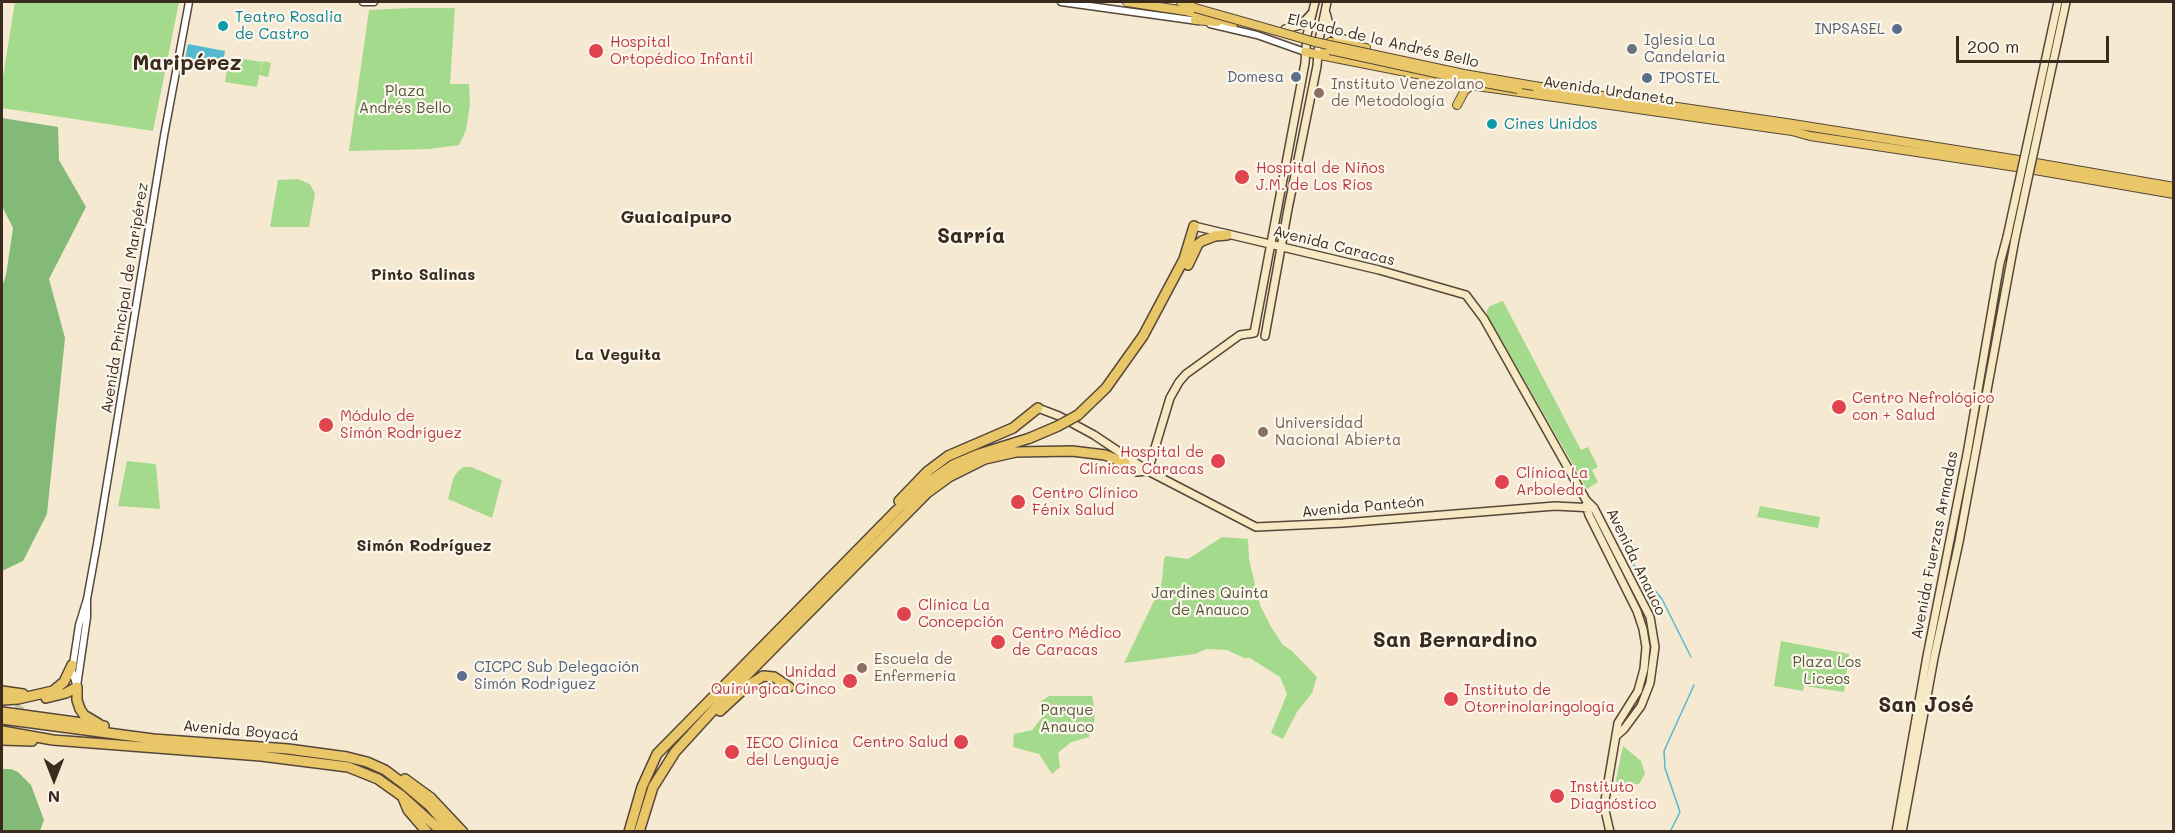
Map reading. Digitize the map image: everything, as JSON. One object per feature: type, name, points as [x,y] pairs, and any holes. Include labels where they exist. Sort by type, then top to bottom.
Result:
[{"type":"highway","points":[[629,831],[642,787],[657,754],[920,488],[953,465],[1058,426],[1078,415],[1106,388],[1143,336],[1155,314],[1184,259],[1194,226]]},
{"type":"highway","points":[[1155,314],[1176,286],[1198,244],[1210,237],[1227,235]]},
{"type":"highway","points":[[883,525],[889,512],[937,464],[960,450],[1013,428],[1038,408]]},
{"type":"highway","points":[[639,831],[653,787],[665,767],[690,735],[912,507],[949,477],[986,459],[1002,454],[1028,451],[1057,450],[1092,453],[1105,455],[1125,464]]},
{"type":"highway","points":[[2,700],[40,695],[60,687],[72,665]]},
{"type":"highway","points":[[690,735],[699,730],[758,678],[774,677],[789,687]]},
{"type":"highway","points":[[21,705],[25,702],[66,693],[77,687]]},
{"type":"highway","points":[[77,687],[76,700],[80,709],[89,718],[103,726]]},
{"type":"highway","points":[[2,691],[40,695]]},
{"type":"highway","points":[[2,712],[180,737],[207,744]]},
{"type":"highway","name":"Avenida Boyacá","points":[[2,719],[207,744],[288,749],[347,757],[385,770],[430,806],[446,830]]},
{"type":"highway","name":"Avenida Boyacá","points":[[2,731],[53,740],[327,763],[368,773],[446,830]]},
{"type":"highway","points":[[2,740],[53,740]]},
{"type":"highway","points":[[385,770],[397,774],[431,798],[463,831]]},
{"type":"highway","points":[[402,796],[408,810],[427,831]]},
{"type":"main road","points":[[1127,2],[1186,11],[1233,23]]},
{"type":"main road","name":"Elevado de la Andrés Bello","points":[[1180,2],[1315,42],[1531,90]]},
{"type":"main road","points":[[1265,336],[1317,66],[1319,38],[1327,2]]},
{"type":"main road","points":[[2011,238],[2058,2]]},
{"type":"main road","points":[[2011,238],[2066,2]]},
{"type":"main road","points":[[1285,29],[1301,25],[1309,18],[1315,5]]},
{"type":"main road","points":[[1148,471],[1170,398],[1179,382],[1186,374],[1240,336],[1254,333],[1305,63],[1307,35],[1315,5]]},
{"type":"main road","points":[[1325,11],[1330,28],[1336,36],[1366,48]]},
{"type":"main road","points":[[1195,20],[1233,23]]},
{"type":"main road","name":"Elevado de la Andrés Bello","points":[[1233,23],[1352,56],[1463,79],[1568,95]]},
{"type":"main road","points":[[1331,57],[1324,49],[1330,42],[1366,48]]},
{"type":"main road","name":"Avenida Urdaneta","points":[[1305,52],[1477,86],[1514,92],[1531,90]]},
{"type":"main road","points":[[1477,86],[1469,82],[1468,76],[1479,74]]},
{"type":"main road","points":[[1457,105],[1465,90],[1471,86],[1477,86]]},
{"type":"main road","name":"Avenida Urdaneta","points":[[1568,95],[1793,124],[2027,165],[2174,194]]},
{"type":"main road","name":"Avenida Urdaneta","points":[[2027,165],[2174,187]]},
{"type":"main road","name":"Avenida Caracas","points":[[1194,226],[1379,270],[1466,296]]},
{"type":"main road","name":"Avenida Fuerzas Armadas","points":[[1896,831],[2000,263],[2011,238]]},
{"type":"main road","name":"Avenida Fuerzas Armadas","points":[[1902,831],[2011,266],[2011,238]]},
{"type":"main road","name":"Avenida Anauco","points":[[1466,296],[1484,319],[1589,505],[1637,611],[1646,637],[1642,680],[1633,701],[1618,723],[1604,806],[1610,831]]},
{"type":"main road","points":[[1038,408],[1059,416],[1094,435],[1148,471]]},
{"type":"main road","points":[[1125,464],[1137,472],[1148,471]]},
{"type":"main road","name":"Avenida Panteón","points":[[1148,471],[1257,528],[1589,505]]},
{"type":"street","name":"Avenida Principal de Maripérez","points":[[77,687],[72,678],[72,665],[87,598],[164,136],[189,2]]},
{"type":"street","points":[[363,2],[374,2]]},
{"type":"street","name":"Avenida Urdaneta","points":[[1061,2],[1195,20],[1257,35],[1305,52]]},
{"type":"street","name":"Avenida Principal de Maripérez","points":[[77,687],[82,626]]},
{"type":"green space","points":[[15,2],[179,2],[153,131],[2,108],[2,83]]},
{"type":"green space","name":"Plaza Andrés Bello","points":[[455,8],[450,84],[469,84],[470,104],[466,130],[459,145],[429,149],[349,151],[369,10]]},
{"type":"green space","points":[[229,57],[262,62],[260,74],[263,61],[271,63],[268,77],[259,75],[257,87],[225,82]]},
{"type":"green space","points":[[2,118],[58,127],[59,160],[86,207],[49,279],[65,338],[47,514],[23,561],[2,571],[2,287],[13,228],[2,206]]},
{"type":"green space","points":[[298,179],[310,184],[315,194],[309,227],[270,227],[278,180]]},
{"type":"green space","points":[[1503,301],[1581,450],[1588,447],[1598,467],[1592,470],[1598,482],[1587,489],[1487,315],[1490,306]]},
{"type":"green space","points":[[127,461],[156,464],[160,509],[118,506]]},
{"type":"green space","points":[[464,467],[471,467],[502,480],[492,518],[448,499],[453,479]]},
{"type":"green space","points":[[1760,506],[1820,517],[1818,528],[1757,517]]},
{"type":"green space","name":"Jardines Quinta de Anauco","points":[[1222,537],[1248,539],[1249,559],[1260,605],[1270,625],[1282,644],[1317,677],[1312,693],[1297,712],[1283,739],[1271,733],[1287,694],[1283,684],[1280,677],[1250,658],[1244,658],[1227,650],[1206,649],[1195,654],[1124,663],[1155,599],[1162,581],[1166,556],[1188,559]]},
{"type":"green space","name":"Plaza Los Liceos","points":[[1781,641],[1849,654],[1844,692],[1804,686],[1803,691],[1774,686]]},
{"type":"green space","name":"Parque Anauco","points":[[1049,696],[1092,696],[1095,710],[1089,737],[1071,742],[1058,753],[1060,767],[1052,774],[1039,754],[1013,747],[1014,734],[1032,730],[1044,715],[1040,702]]},
{"type":"green space","points":[[1623,746],[1641,761],[1645,774],[1639,784],[1615,785]]},
{"type":"green space","points":[[2,769],[18,772],[31,785],[44,820],[40,831],[2,831]]},
{"type":"water","points":[[188,44],[225,51],[222,68],[212,66],[211,63],[185,59]]},
{"type":"waterway","points":[[1614,521],[1633,564],[1662,599],[1691,657]]},
{"type":"waterway","points":[[1670,832],[1680,812],[1665,768],[1664,751],[1694,685]]},
{"type":"tunnel","points":[[2,736],[21,705]]},
{"type":"place","name":"Teatro Rosalia de Castro","points":[[223,26]]},
{"type":"place","name":"INPSASEL","points":[[1897,29]]},
{"type":"place","name":"Iglesia La Candelaria","points":[[1632,49]]},
{"type":"place","name":"Hospital Ortopédico Infantil","points":[[596,51]]},
{"type":"place","name":"Domesa","points":[[1296,77]]},
{"type":"place","name":"IPOSTEL","points":[[1647,78]]},
{"type":"place","name":"Instituto Venezolano de Metodología","points":[[1319,93]]},
{"type":"place","name":"Cines Unidos","points":[[1492,124]]},
{"type":"place","name":"Hospital de Niños J.M. de Los Ríos","points":[[1242,177]]},
{"type":"place","name":"Centro Nefrológico con + Salud","points":[[1839,407]]},
{"type":"place","name":"Módulo de Simón Rodríguez","points":[[326,425]]},
{"type":"place","name":"Universidad Nacional Abierta","points":[[1263,432]]},
{"type":"place","name":"Hospital de Clínicas Caracas","points":[[1218,461]]},
{"type":"place","name":"Clínica La Arboleda","points":[[1502,482]]},
{"type":"place","name":"Centro Clínico Fénix Salud","points":[[1018,502]]},
{"type":"place","name":"Clínica La Concepción","points":[[904,614]]},
{"type":"place","name":"Centro Médico de Caracas","points":[[998,642]]},
{"type":"place","name":"Escuela de Enfermería","points":[[862,668]]},
{"type":"place","name":"CICPC Sub Delegación Simón Rodríguez","points":[[462,676]]},
{"type":"place","name":"Unidad Quirúrgica Cinco","points":[[850,681]]},
{"type":"place","name":"Instituto de Otorrinolaringología","points":[[1451,699]]},
{"type":"place","name":"Centro Salud","points":[[961,742]]},
{"type":"place","name":"IECO Clínica del Lenguaje","points":[[732,752]]},
{"type":"place","name":"Instituto Diagnóstico","points":[[1557,796]]},
{"type":"district","name":"Maripérez","points":[[187,64]]},
{"type":"district","name":"Guaicaipuro","points":[[676,217]]},
{"type":"district","name":"Sarría","points":[[971,237]]},
{"type":"district","name":"Pinto Salinas","points":[[423,275]]},
{"type":"district","name":"La Veguita","points":[[618,355]]},
{"type":"district","name":"Simón Rodríguez","points":[[424,546]]},
{"type":"district","name":"San Bernardino","points":[[1455,641]]},
{"type":"district","name":"San José","points":[[1926,706]]}]
